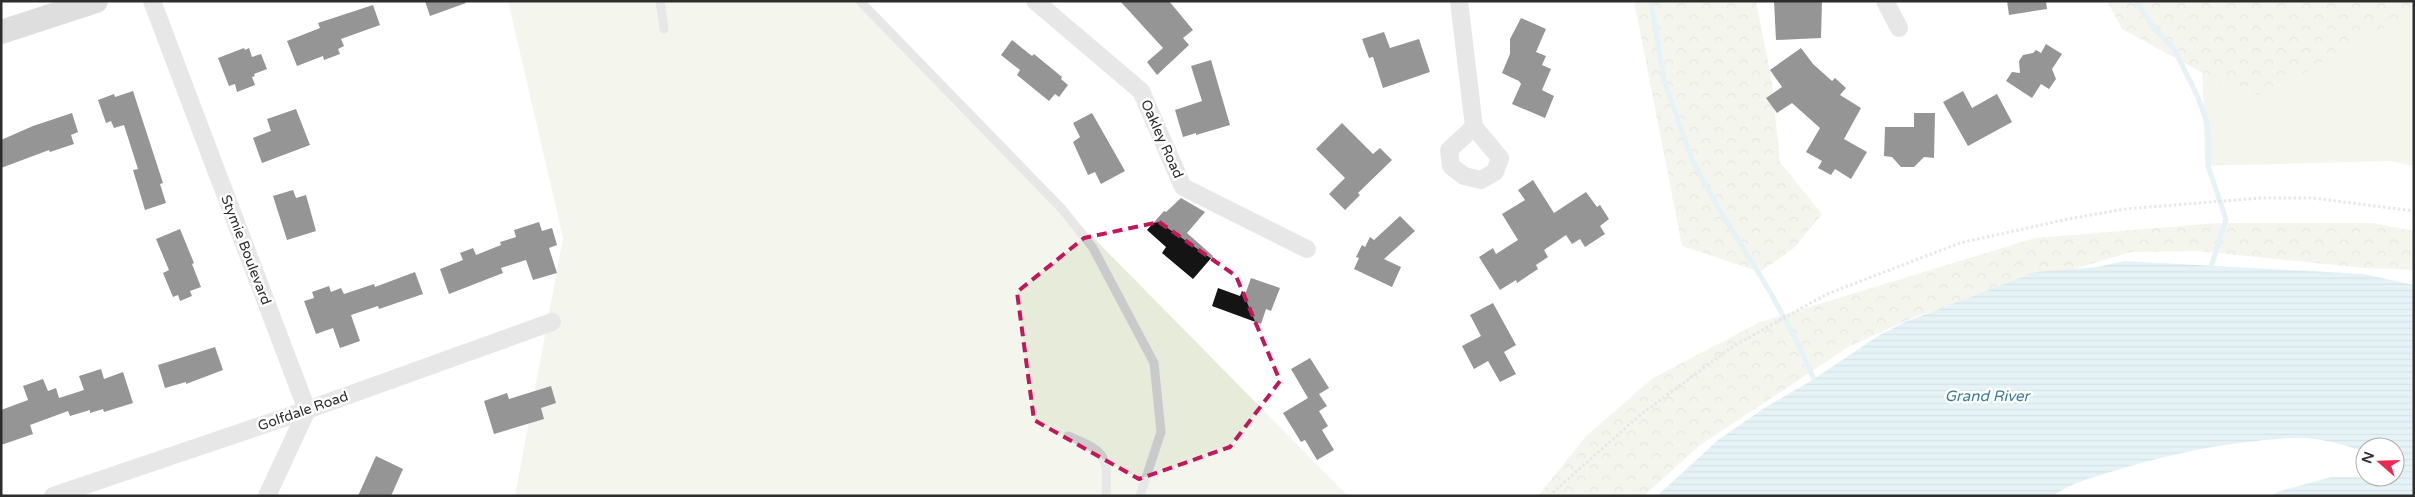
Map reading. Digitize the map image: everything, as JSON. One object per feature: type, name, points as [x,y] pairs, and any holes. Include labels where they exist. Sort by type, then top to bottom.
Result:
[{"type":"street","points":[[1,32],[96,1]]},
{"type":"street","name":"Stymie Boulevard","points":[[152,1],[307,410]]},
{"type":"street","name":"Oakley Road","points":[[1035,1],[1141,91],[1183,187],[1307,250]]},
{"type":"street","points":[[1459,1],[1474,127]]},
{"type":"street","points":[[1885,1],[1899,28]]},
{"type":"street","name":"Golfdale Road","points":[[53,496],[307,410],[552,322]]},
{"type":"street","points":[[267,496],[307,410]]},
{"type":"lane","points":[[660,1],[664,28]]},
{"type":"lane","points":[[860,1],[1062,209],[1093,248],[1154,363],[1161,432],[1140,496]]},
{"type":"lane","points":[[1068,436],[1099,450],[1106,463],[1106,496]]},
{"type":"path","points":[[1549,496],[1640,415],[1732,347],[1827,294],[1960,243],[2068,219],[2125,209],[2260,198],[2313,198],[2414,211]]},
{"type":"highlighted area","points":[[1159,222],[1236,276],[1280,381],[1230,447],[1139,479],[1034,420],[1017,292],[1084,238]]},
{"type":"green space","points":[[508,1],[860,1],[1348,496],[515,496],[563,238]]},
{"type":"green space","points":[[1634,1],[1756,1],[1772,81],[1780,162],[1822,214],[1794,248],[1760,272],[1682,246]]},
{"type":"green space","points":[[2107,1],[2414,1],[2414,16],[2364,36],[2286,84],[2258,95],[2230,88],[2122,29]]},
{"type":"green space","points":[[2414,1],[2414,166],[2390,161],[2205,166],[2202,58]]},
{"type":"green space","points":[[2217,223],[2373,223],[2414,231],[2414,270],[2364,268],[2198,251],[2131,252],[1917,316],[1850,346],[1699,446],[1644,496],[1538,496],[1586,436],[1653,378],[1760,322],[2035,238]]},
{"type":"water","name":"Grand River","points":[[2124,261],[2363,274],[2414,285],[2414,496],[2272,496],[2277,492],[2331,477],[2355,477],[2355,487],[2405,487],[2405,437],[2355,437],[2355,449],[2329,441],[2291,438],[2243,442],[2195,450],[2171,455],[2082,481],[2053,496],[1657,496],[1718,440],[1766,407],[1814,379],[1878,336],[1905,322],[2036,272],[2097,267]]},
{"type":"building","points":[[425,1],[465,1],[466,3],[430,16]]},
{"type":"building","points":[[1120,1],[1169,1],[1193,30],[1183,38],[1189,45],[1157,75],[1147,62],[1163,48]]},
{"type":"building","points":[[1774,1],[1822,1],[1821,38],[1776,40]]},
{"type":"building","points":[[2007,1],[2046,1],[2047,9],[2009,15]]},
{"type":"building","points":[[373,5],[380,25],[341,39],[344,46],[338,49],[340,54],[324,60],[323,56],[297,66],[287,41],[320,28],[318,23]]},
{"type":"building","points":[[1521,18],[1546,29],[1536,52],[1546,56],[1542,65],[1551,69],[1542,90],[1554,96],[1545,118],[1512,104],[1521,84],[1519,81],[1502,73],[1510,54],[1510,39]]},
{"type":"building","points":[[1384,32],[1390,48],[1419,39],[1430,72],[1383,88],[1373,57],[1369,58],[1362,39]]},
{"type":"building","points":[[1012,40],[1032,56],[1034,54],[1062,77],[1061,79],[1068,85],[1059,97],[1055,94],[1049,101],[1017,75],[1020,70],[1001,55]]},
{"type":"building","points":[[2046,44],[2062,54],[2052,69],[2056,79],[2049,89],[2041,84],[2032,98],[2006,81],[2012,72],[2020,73],[2019,61],[2023,55],[2033,53],[2036,50],[2041,53]]},
{"type":"building","points":[[244,48],[245,50],[249,48],[252,57],[261,54],[267,69],[254,74],[255,76],[252,77],[255,85],[237,92],[235,84],[229,86],[218,58]]},
{"type":"building","points":[[1801,48],[1813,64],[1832,81],[1835,78],[1846,88],[1840,95],[1861,108],[1844,139],[1867,152],[1851,179],[1835,169],[1831,175],[1818,168],[1822,161],[1806,152],[1820,128],[1792,103],[1777,113],[1766,98],[1782,87],[1770,70]]},
{"type":"building","points":[[1211,60],[1230,125],[1183,137],[1175,110],[1202,101],[1191,66]]},
{"type":"building","points":[[133,91],[163,183],[160,184],[166,203],[145,210],[133,170],[138,169],[124,125],[114,128],[111,121],[106,123],[98,100],[114,94],[115,97]]},
{"type":"building","points":[[1963,91],[1972,108],[1997,94],[2012,122],[1968,146],[1943,102]]},
{"type":"building","points":[[296,109],[310,145],[262,163],[253,138],[271,131],[267,119]]},
{"type":"building","points":[[72,113],[78,132],[71,135],[74,144],[50,152],[49,150],[1,168],[1,140],[33,126]]},
{"type":"building","points":[[1092,113],[1125,171],[1101,184],[1095,172],[1088,175],[1073,142],[1080,137],[1073,123]]},
{"type":"building","points":[[1914,113],[1935,113],[1934,158],[1924,157],[1914,167],[1901,167],[1892,157],[1884,156],[1885,127],[1914,127]]},
{"type":"building","points":[[1342,123],[1373,154],[1380,148],[1392,160],[1358,193],[1360,195],[1345,210],[1329,194],[1345,178],[1316,149]]},
{"type":"building","points":[[1533,180],[1554,213],[1586,192],[1597,207],[1600,205],[1609,219],[1600,226],[1605,234],[1585,247],[1580,239],[1572,244],[1566,235],[1544,250],[1548,257],[1536,265],[1538,269],[1517,283],[1516,280],[1500,290],[1479,257],[1493,248],[1496,254],[1518,240],[1502,214],[1525,200],[1518,190]]},
{"type":"building","points":[[293,190],[296,198],[306,195],[316,231],[287,240],[273,196]]},
{"type":"building","points":[[1181,198],[1205,212],[1187,233],[1213,256],[1193,279],[1162,253],[1166,247],[1147,230],[1164,211],[1166,212]]},
{"type":"building","points":[[1400,216],[1415,231],[1384,259],[1401,267],[1392,287],[1354,269],[1359,258],[1356,257],[1362,245],[1365,247],[1370,237],[1374,240]]},
{"type":"building","points":[[539,222],[542,231],[552,228],[557,245],[549,248],[557,273],[533,280],[526,260],[501,268],[503,273],[449,294],[440,269],[463,260],[460,253],[473,248],[476,255],[501,245],[500,242],[516,237],[514,230]]},
{"type":"building","points":[[180,229],[194,263],[192,264],[201,287],[190,291],[192,296],[180,301],[178,295],[173,297],[163,273],[169,270],[156,239]]},
{"type":"building","points":[[415,272],[423,294],[379,309],[378,306],[351,315],[360,341],[340,348],[333,328],[316,334],[304,301],[314,298],[312,292],[329,286],[331,292],[341,288],[344,294],[374,284],[375,287]]},
{"type":"building","points":[[1251,278],[1280,288],[1271,311],[1266,309],[1261,324],[1212,306],[1218,288],[1240,296],[1242,291],[1246,292]]},
{"type":"building","points":[[1493,303],[1516,345],[1504,352],[1516,374],[1500,382],[1488,361],[1474,369],[1462,346],[1481,336],[1470,315]]},
{"type":"building","points":[[215,347],[223,370],[186,384],[186,382],[165,388],[158,365]]},
{"type":"building","points":[[1310,358],[1329,388],[1319,394],[1327,406],[1319,411],[1328,426],[1322,430],[1334,450],[1317,460],[1305,440],[1301,442],[1283,413],[1308,398],[1291,369]]},
{"type":"building","points":[[101,369],[104,379],[123,372],[133,403],[104,412],[103,409],[90,413],[90,410],[70,416],[68,411],[30,425],[33,434],[1,445],[1,410],[28,400],[23,386],[43,379],[48,391],[56,388],[59,398],[84,390],[79,376]]},
{"type":"building","points":[[551,386],[556,403],[541,408],[544,419],[494,434],[484,401],[507,393],[509,399]]},
{"type":"building","points":[[376,456],[403,469],[391,496],[358,496]]},
{"type":"waterway","points":[[1651,1],[1664,81],[1693,162],[1719,209],[1769,290],[1793,334],[1814,379]]},
{"type":"waterway","points":[[2136,1],[2154,28],[2174,49],[2197,95],[2206,120],[2209,140],[2208,166],[2226,219],[2211,267]]}]
